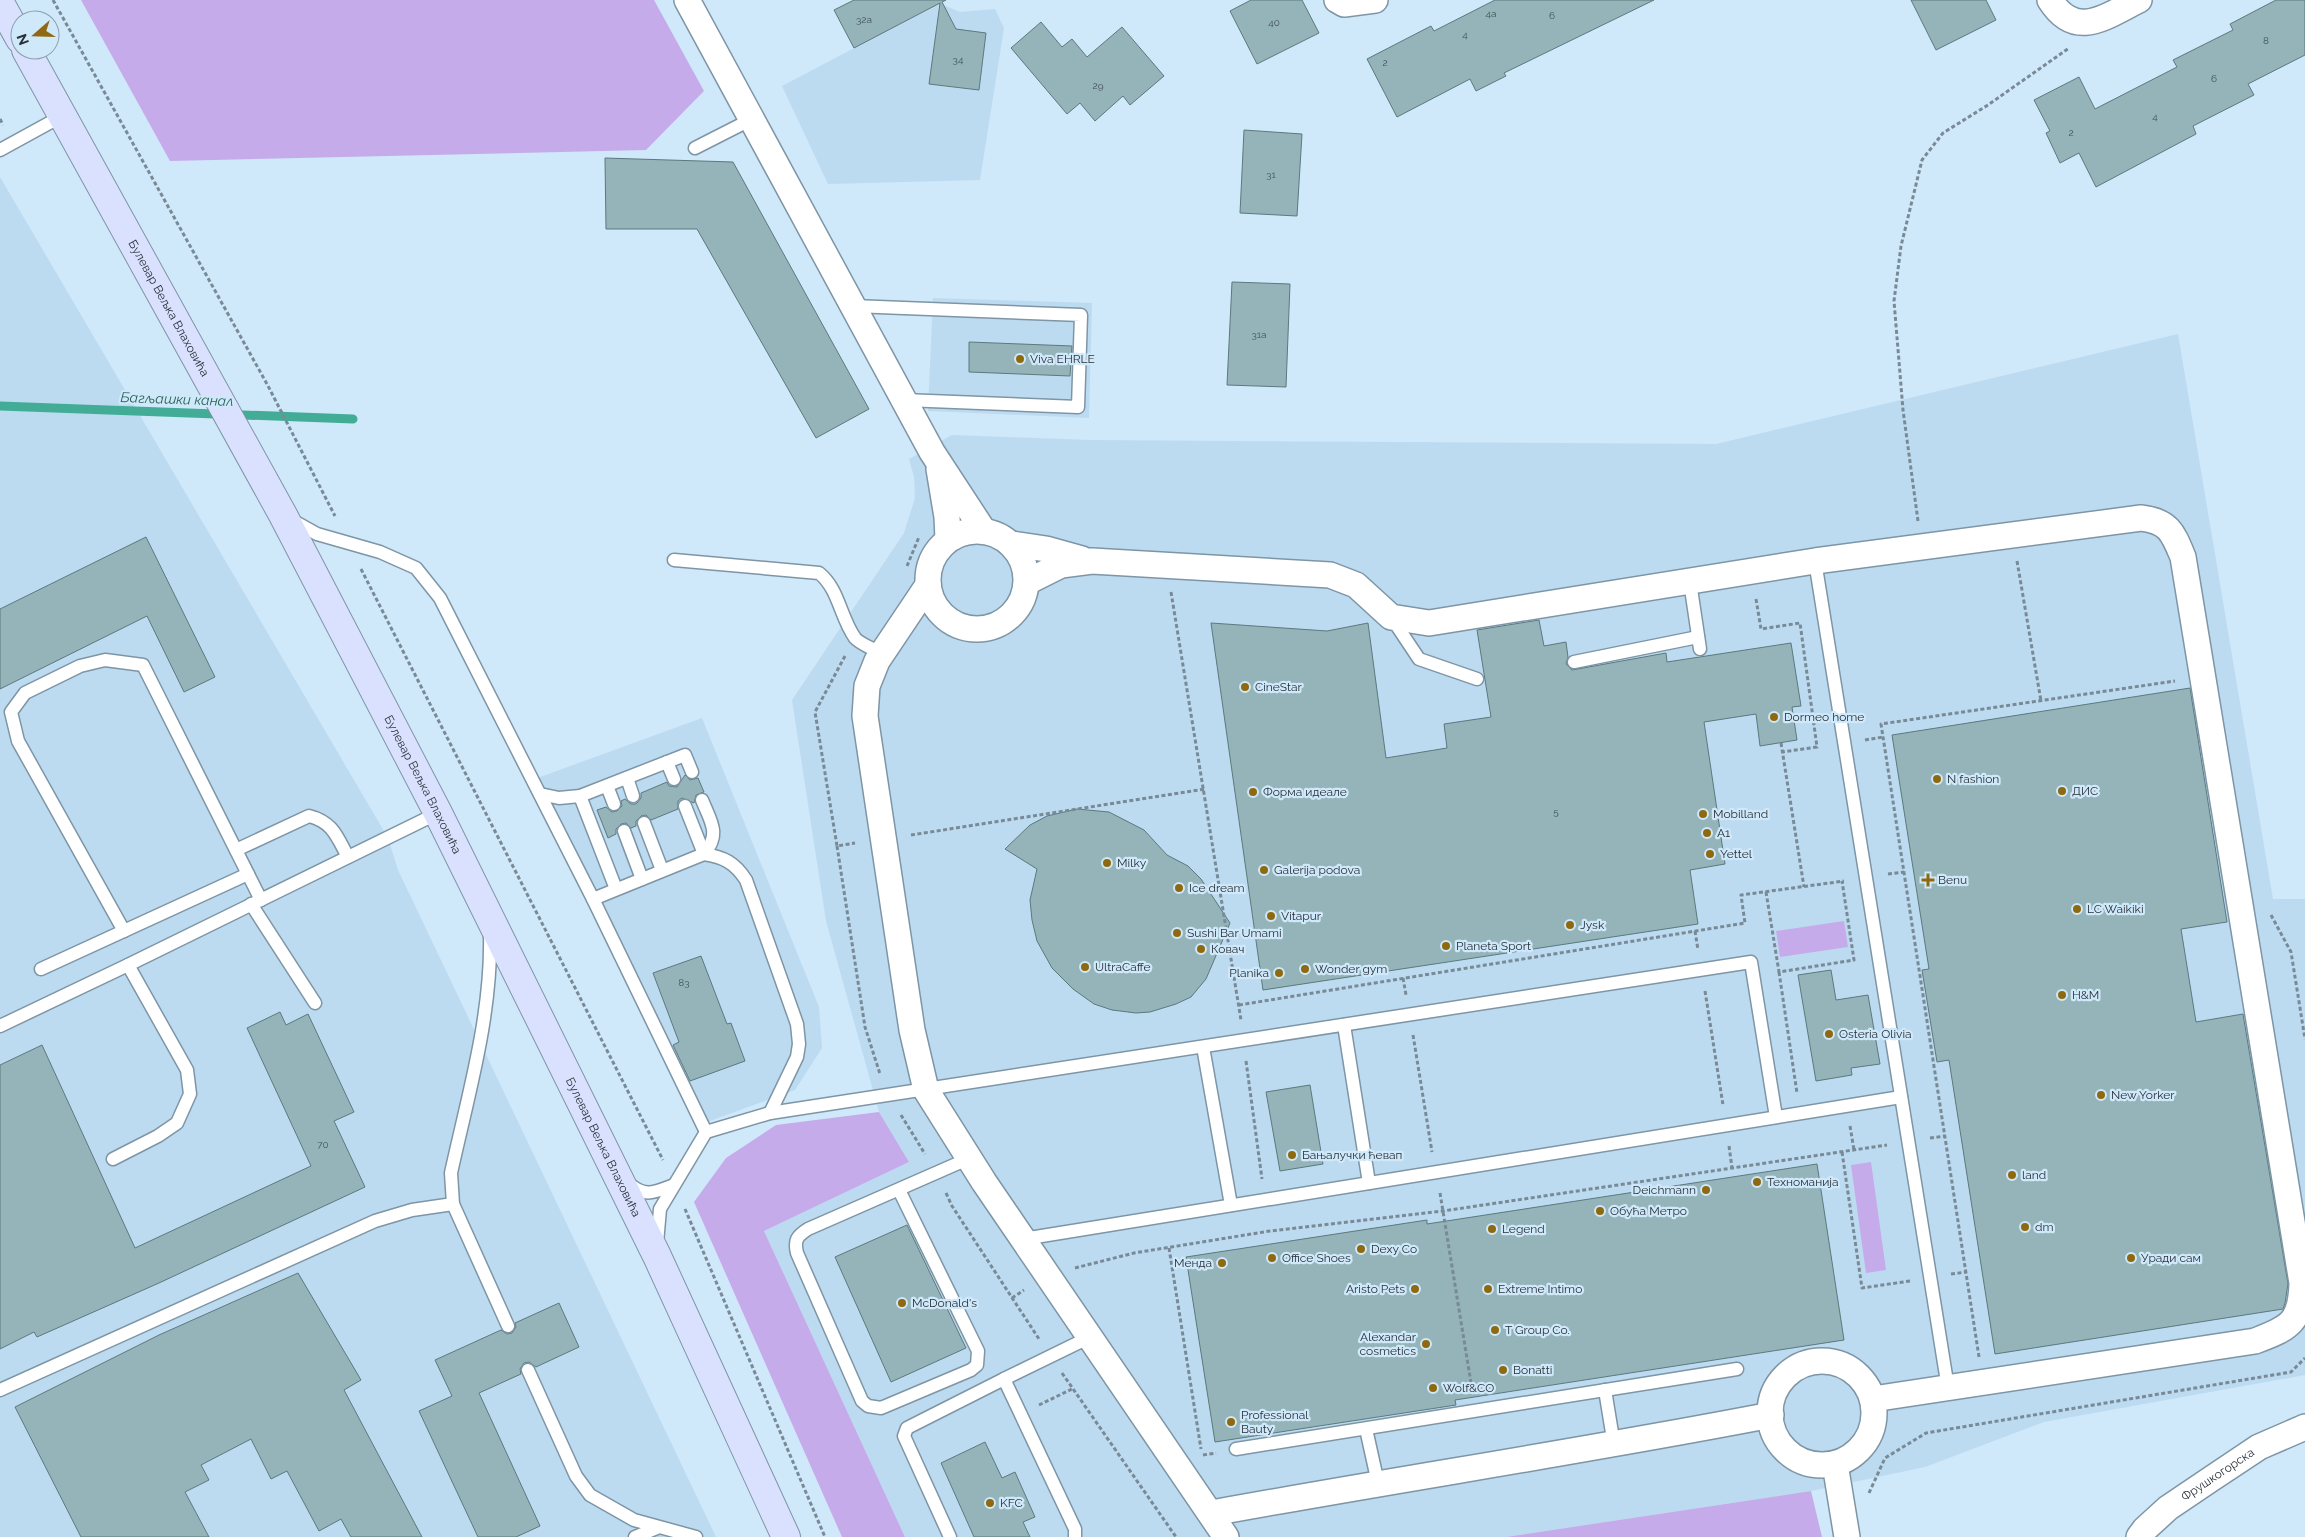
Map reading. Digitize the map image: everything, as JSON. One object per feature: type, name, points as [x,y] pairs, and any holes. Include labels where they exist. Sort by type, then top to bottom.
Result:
[{"type":"main road","points":[[0,3],[10,21]]},
{"type":"main road","name":"Булевар Вељка Влаховића","points":[[31,60],[283,515],[438,813],[657,1256],[786,1537]]},
{"type":"street","points":[[687,0],[938,462],[984,530]]},
{"type":"street","points":[[1340,2],[1375,0]]},
{"type":"street","points":[[2050,0],[2060,14],[2066,18],[2085,23],[2091,23],[2139,0]]},
{"type":"street","points":[[938,462],[947,517],[948,539]]},
{"type":"street","points":[[1012,544],[1046,549],[1092,561],[1330,575],[1356,585],[1391,617],[1429,623],[1815,561],[2013,534],[2141,518],[2154,519],[2167,526],[2175,536],[2183,557],[2300,1273],[2302,1304],[2293,1321],[2276,1333],[2255,1341],[1872,1399]]},
{"type":"street","points":[[971,530],[984,530],[999,535],[1012,544],[1026,568],[1027,582],[1020,606],[1001,624],[976,630],[952,622],[942,614],[930,596],[928,572],[932,559],[948,539],[971,530]]},
{"type":"street","points":[[1027,582],[1060,565],[1092,561]]},
{"type":"street","points":[[928,585],[886,646],[867,686],[865,716],[912,1030],[926,1090],[1047,1275],[1212,1513],[1226,1537]]},
{"type":"street","points":[[886,646],[942,614]]},
{"type":"street","points":[[1821,1361],[1848,1368],[1859,1376],[1872,1399],[1874,1416],[1871,1432],[1862,1446],[1850,1457],[1835,1464],[1820,1465],[1804,1462],[1780,1444],[1773,1430],[1772,1401],[1777,1388],[1785,1377],[1808,1363],[1821,1361]]},
{"type":"street","points":[[1212,1513],[1378,1483],[1614,1446],[1771,1415]]},
{"type":"street","name":"Фрушкогорска","points":[[2139,1537],[2168,1508],[2258,1447],[2305,1427]]},
{"type":"street","points":[[1835,1464],[1847,1537]]},
{"type":"lane","points":[[0,150],[62,116]]},
{"type":"lane","points":[[695,148],[752,119]]},
{"type":"lane","points":[[853,306],[1081,315],[1078,407],[904,400]]},
{"type":"lane","points":[[283,515],[316,534],[380,552],[416,568],[440,598],[593,898],[706,1132]]},
{"type":"lane","points":[[674,560],[819,573],[826,578],[836,594],[856,639],[886,646]]},
{"type":"lane","points":[[1815,561],[1948,1388]]},
{"type":"lane","points":[[1574,662],[1699,643],[1690,582]]},
{"type":"lane","points":[[1391,617],[1419,659],[1477,679]]},
{"type":"lane","points":[[124,931],[18,741],[11,712],[25,693],[80,666],[105,660],[142,665],[248,874],[256,902],[315,1003]]},
{"type":"lane","points":[[540,794],[559,798],[580,796],[685,755],[692,772]]},
{"type":"lane","points":[[667,762],[674,780]]},
{"type":"lane","points":[[626,778],[634,796]]},
{"type":"lane","points":[[607,786],[614,804]]},
{"type":"lane","points":[[580,796],[616,889]]},
{"type":"lane","points":[[593,898],[704,854],[713,842],[714,829],[702,800]]},
{"type":"lane","points":[[685,806],[704,854]]},
{"type":"lane","points":[[0,1026],[438,813]]},
{"type":"lane","points":[[236,850],[309,816],[322,819],[333,830],[348,857]]},
{"type":"lane","points":[[644,823],[662,870]]},
{"type":"lane","points":[[624,831],[642,879]]},
{"type":"lane","points":[[704,854],[729,861],[738,868],[746,880],[797,1024],[799,1044],[796,1057],[770,1113]]},
{"type":"lane","points":[[41,969],[248,874]]},
{"type":"lane","points":[[490,917],[490,953],[481,1040],[451,1172],[453,1204],[508,1326]]},
{"type":"lane","points":[[657,1256],[660,1210],[706,1132],[770,1113],[1751,962],[1776,1117]]},
{"type":"lane","points":[[112,1159],[158,1136],[177,1123],[190,1094],[187,1070],[128,965]]},
{"type":"lane","points":[[1344,1025],[1369,1183]]},
{"type":"lane","points":[[1203,1047],[1231,1205]]},
{"type":"lane","points":[[1023,1239],[1901,1097]]},
{"type":"lane","points":[[899,1190],[978,1351],[979,1358],[977,1365],[971,1370],[881,1408],[874,1408],[862,1401],[797,1253],[795,1243],[798,1235],[808,1228],[970,1158]]},
{"type":"lane","points":[[616,1172],[637,1190],[651,1194],[674,1185]]},
{"type":"lane","points":[[0,1390],[375,1221],[412,1210],[453,1204]]},
{"type":"lane","points":[[950,1537],[904,1436],[907,1428],[1090,1337]]},
{"type":"lane","points":[[1236,1449],[1737,1369]]},
{"type":"lane","points":[[528,1370],[576,1476],[590,1495],[634,1520],[657,1528],[696,1537]]},
{"type":"lane","points":[[1004,1379],[1076,1528],[1075,1537]]},
{"type":"lane","points":[[1605,1390],[1614,1446]]},
{"type":"lane","points":[[1366,1429],[1378,1483]]},
{"type":"lane","points":[[635,1537],[657,1528]]},
{"type":"path","points":[[53,0],[298,442],[652,1136],[825,1537]]},
{"type":"path","points":[[1909,525],[1919,524],[1903,410],[1894,301],[1901,246],[1922,160],[1943,133],[1988,105],[2074,44],[2091,23]]},
{"type":"path","points":[[2013,534],[2041,701]]},
{"type":"path","points":[[1167,566],[1205,789],[1244,1041],[1270,1231]]},
{"type":"path","points":[[1752,572],[1761,629],[1800,624],[1817,747],[1782,752]]},
{"type":"path","points":[[1983,1382],[1881,724],[2202,677]]},
{"type":"path","points":[[1781,743],[1804,887]]},
{"type":"path","points":[[882,839],[1205,789]]},
{"type":"path","points":[[1238,1005],[1745,923],[1741,895],[1904,872]]},
{"type":"path","points":[[1779,972],[1854,960],[1842,881]]},
{"type":"path","points":[[1766,892],[1798,1093],[1807,1092]]},
{"type":"path","points":[[2268,910],[2291,952],[2305,1039]]},
{"type":"path","points":[[1695,931],[1727,1124],[1732,1168]]},
{"type":"path","points":[[1403,978],[1476,1411]]},
{"type":"path","points":[[1012,1298],[1047,1275],[1134,1253],[1270,1231],[1443,1211],[1945,1136]]},
{"type":"path","points":[[1842,1152],[1862,1288],[1966,1272]]},
{"type":"path","points":[[1168,1248],[1202,1455],[1236,1449]]},
{"type":"path","points":[[1866,1498],[1884,1458],[1926,1433],[2291,1372],[2305,1358]]},
{"type":"path","points":[[1020,1413],[1072,1389]]},
{"type":"shaded area","points":[[81,0],[654,0],[704,91],[646,150],[170,161]]},
{"type":"shaded area","points":[[942,2],[941,4],[960,12],[995,9],[1004,28],[980,180],[828,184],[782,86]]},
{"type":"shaded area","points":[[0,177],[388,838],[398,870],[716,1537],[0,1537]]},
{"type":"shaded area","points":[[933,298],[1092,303],[1089,418],[928,411]]},
{"type":"shaded area","points":[[2178,334],[2273,899],[2305,899],[2305,1375],[2044,1422],[1925,1467],[1811,1491],[1506,1537],[905,1537],[764,1231],[909,1162],[879,1112],[826,921],[792,700],[904,533],[915,498],[914,477],[909,459],[952,435],[1089,440],[1716,444]]},
{"type":"shaded area","points":[[702,718],[819,1007],[822,1048],[795,1090],[699,1125],[532,780]]},
{"type":"shaded area","points":[[1844,921],[1848,947],[1780,957],[1776,931]]},
{"type":"shaded area","points":[[879,1112],[909,1162],[764,1231],[905,1537],[842,1537],[694,1202],[726,1158],[776,1125]]},
{"type":"shaded area","points":[[1871,1162],[1886,1270],[1866,1273],[1851,1165]]},
{"type":"shaded area","points":[[1811,1491],[1822,1537],[1506,1537]]},
{"type":"building","points":[[854,0],[946,0],[942,2],[956,29],[986,33],[979,90],[929,84],[940,3],[854,48],[834,10]]},
{"type":"building","points":[[1251,0],[1302,0],[1319,33],[1257,64],[1230,11]]},
{"type":"building","points":[[1495,0],[1654,0],[1504,73],[1506,76],[1476,91],[1470,79],[1397,117],[1367,59],[1431,26],[1434,31]]},
{"type":"building","points":[[1911,0],[1986,0],[1996,20],[1936,50]]},
{"type":"building","points":[[2276,0],[2305,0],[2305,55],[2248,84],[2254,95],[2193,126],[2196,134],[2096,187],[2079,153],[2060,163],[2046,133],[2050,131],[2034,100],[2079,77],[2095,109],[2177,67],[2173,60],[2233,30],[2230,24]]},
{"type":"building","points":[[1041,22],[1062,47],[1072,39],[1087,57],[1122,27],[1164,76],[1130,105],[1123,96],[1095,121],[1080,103],[1067,114],[1011,48]]},
{"type":"building","points":[[1244,130],[1302,134],[1297,216],[1240,213]]},
{"type":"building","points":[[605,158],[733,162],[869,409],[816,438],[697,229],[606,229]]},
{"type":"building","points":[[1232,282],[1290,284],[1286,387],[1227,385]]},
{"type":"building","name":"Viva EHRLE","points":[[969,342],[1072,346],[1070,376],[969,372]]},
{"type":"building","points":[[146,537],[215,677],[184,692],[147,616],[0,689],[0,609]]},
{"type":"building","points":[[1539,620],[1544,646],[1566,642],[1568,657],[1566,664],[1572,670],[1666,653],[1667,662],[1791,643],[1801,706],[1792,707],[1797,740],[1760,746],[1756,714],[1704,722],[1725,864],[1690,870],[1698,924],[1263,990],[1211,623],[1327,631],[1368,623],[1386,758],[1447,748],[1444,724],[1491,717],[1477,630]]},
{"type":"building","points":[[2190,688],[2227,922],[2181,929],[2196,1022],[2243,1014],[2288,1284],[2285,1303],[2283,1309],[1995,1354],[1949,1060],[1937,1062],[1922,970],[1929,969],[1892,735]]},
{"type":"building","points":[[685,775],[690,780],[698,778],[704,792],[696,795],[694,803],[682,798],[678,801],[678,809],[651,820],[646,815],[641,816],[636,821],[636,826],[631,828],[626,823],[621,824],[616,829],[616,834],[608,838],[597,810],[606,807],[612,812],[617,811],[622,806],[621,801],[625,799],[631,804],[636,804],[641,798],[641,793],[667,782],[669,786],[677,787]]},
{"type":"building","points":[[1077,809],[1109,812],[1144,830],[1167,855],[1188,866],[1201,879],[1230,923],[1206,979],[1191,997],[1150,1012],[1136,1013],[1112,1010],[1094,1004],[1073,989],[1052,968],[1037,941],[1032,920],[1030,900],[1037,869],[1005,849],[1030,825],[1047,816]]},
{"type":"building","points":[[701,956],[727,1024],[731,1023],[745,1061],[690,1081],[673,1045],[679,1042],[653,973]]},
{"type":"building","points":[[1831,970],[1836,1000],[1868,995],[1880,1064],[1851,1068],[1852,1075],[1816,1081],[1798,975]]},
{"type":"building","points":[[280,1012],[286,1025],[308,1014],[354,1112],[334,1121],[365,1187],[159,1283],[37,1337],[34,1332],[0,1349],[0,1065],[42,1045],[135,1248],[311,1166],[247,1028]]},
{"type":"building","points":[[1310,1085],[1323,1164],[1280,1171],[1266,1092]]},
{"type":"building","points":[[1817,1164],[1844,1340],[1455,1400],[1456,1405],[1215,1442],[1186,1257],[1427,1220],[1427,1224]]},
{"type":"building","points":[[907,1225],[966,1348],[891,1382],[835,1257]]},
{"type":"building","points":[[298,1273],[361,1380],[344,1390],[422,1537],[351,1537],[341,1519],[319,1531],[287,1471],[271,1479],[251,1439],[201,1465],[209,1480],[185,1492],[209,1537],[81,1537],[15,1407],[159,1335]]},
{"type":"building","points":[[559,1303],[579,1347],[536,1367],[529,1362],[524,1363],[520,1369],[521,1374],[479,1393],[540,1526],[516,1537],[478,1537],[419,1411],[452,1396],[435,1360],[501,1330],[507,1334],[512,1333],[516,1327],[515,1323]]},
{"type":"building","points":[[985,1442],[1002,1478],[1015,1472],[1035,1517],[1023,1522],[1030,1537],[974,1537],[941,1463]]},
{"type":"waterway","name":"Багљашки канал","points":[[0,406],[353,419]]},
{"type":"place","name":"Viva EHRLE","points":[[1020,359]]},
{"type":"place","name":"CineStar","points":[[1245,687]]},
{"type":"place","name":"Dormeo home","points":[[1774,717]]},
{"type":"place","name":"N fashion","points":[[1937,779]]},
{"type":"place","name":"ДИС","points":[[2062,791]]},
{"type":"place","name":"Форма идеале","points":[[1253,792]]},
{"type":"place","name":"Mobilland","points":[[1703,814]]},
{"type":"place","name":"A1","points":[[1707,833]]},
{"type":"place","name":"Yettel","points":[[1710,854]]},
{"type":"place","name":"Milky","points":[[1107,863]]},
{"type":"place","name":"Galerija podova","points":[[1264,870]]},
{"type":"place","name":"Benu","points":[[1928,880]]},
{"type":"place","name":"Ice dream","points":[[1179,888]]},
{"type":"place","name":"LC Waikiki","points":[[2077,909]]},
{"type":"place","name":"Vitapur","points":[[1271,916]]},
{"type":"place","name":"Jysk","points":[[1570,925]]},
{"type":"place","name":"Sushi Bar Umami","points":[[1177,933]]},
{"type":"place","name":"Planeta Sport","points":[[1446,946]]},
{"type":"place","name":"Ковач","points":[[1201,949]]},
{"type":"place","name":"UltraCaffe","points":[[1085,967]]},
{"type":"place","name":"Wonder gym","points":[[1305,969]]},
{"type":"place","name":"Planika","points":[[1279,973]]},
{"type":"place","name":"H&M","points":[[2062,995]]},
{"type":"place","name":"Osteria Olivia","points":[[1829,1034]]},
{"type":"place","name":"New Yorker","points":[[2101,1095]]},
{"type":"place","name":"Бањалучки ћевап","points":[[1292,1155]]},
{"type":"place","name":"land","points":[[2012,1175]]},
{"type":"place","name":"Техноманија","points":[[1757,1182]]},
{"type":"place","name":"Deichmann","points":[[1706,1190]]},
{"type":"place","name":"Обућа Метро","points":[[1600,1211]]},
{"type":"place","name":"dm","points":[[2025,1227]]},
{"type":"place","name":"Legend","points":[[1492,1229]]},
{"type":"place","name":"Dexy Co","points":[[1361,1249]]},
{"type":"place","name":"Office Shoes","points":[[1272,1258]]},
{"type":"place","name":"Уради сам","points":[[2131,1258]]},
{"type":"place","name":"Менда","points":[[1222,1263]]},
{"type":"place","name":"Aristo Pets","points":[[1415,1289]]},
{"type":"place","name":"Extreme Intimo","points":[[1488,1289]]},
{"type":"place","name":"McDonald's","points":[[902,1303]]},
{"type":"place","name":"T Group Co.","points":[[1495,1330]]},
{"type":"place","name":"Alexandar cosmetics","points":[[1426,1344]]},
{"type":"place","name":"Bonatti","points":[[1503,1370]]},
{"type":"place","name":"Wolf&CO","points":[[1433,1388]]},
{"type":"place","name":"Professional Bauty","points":[[1231,1422]]},
{"type":"place","name":"KFC","points":[[990,1503]]}]
